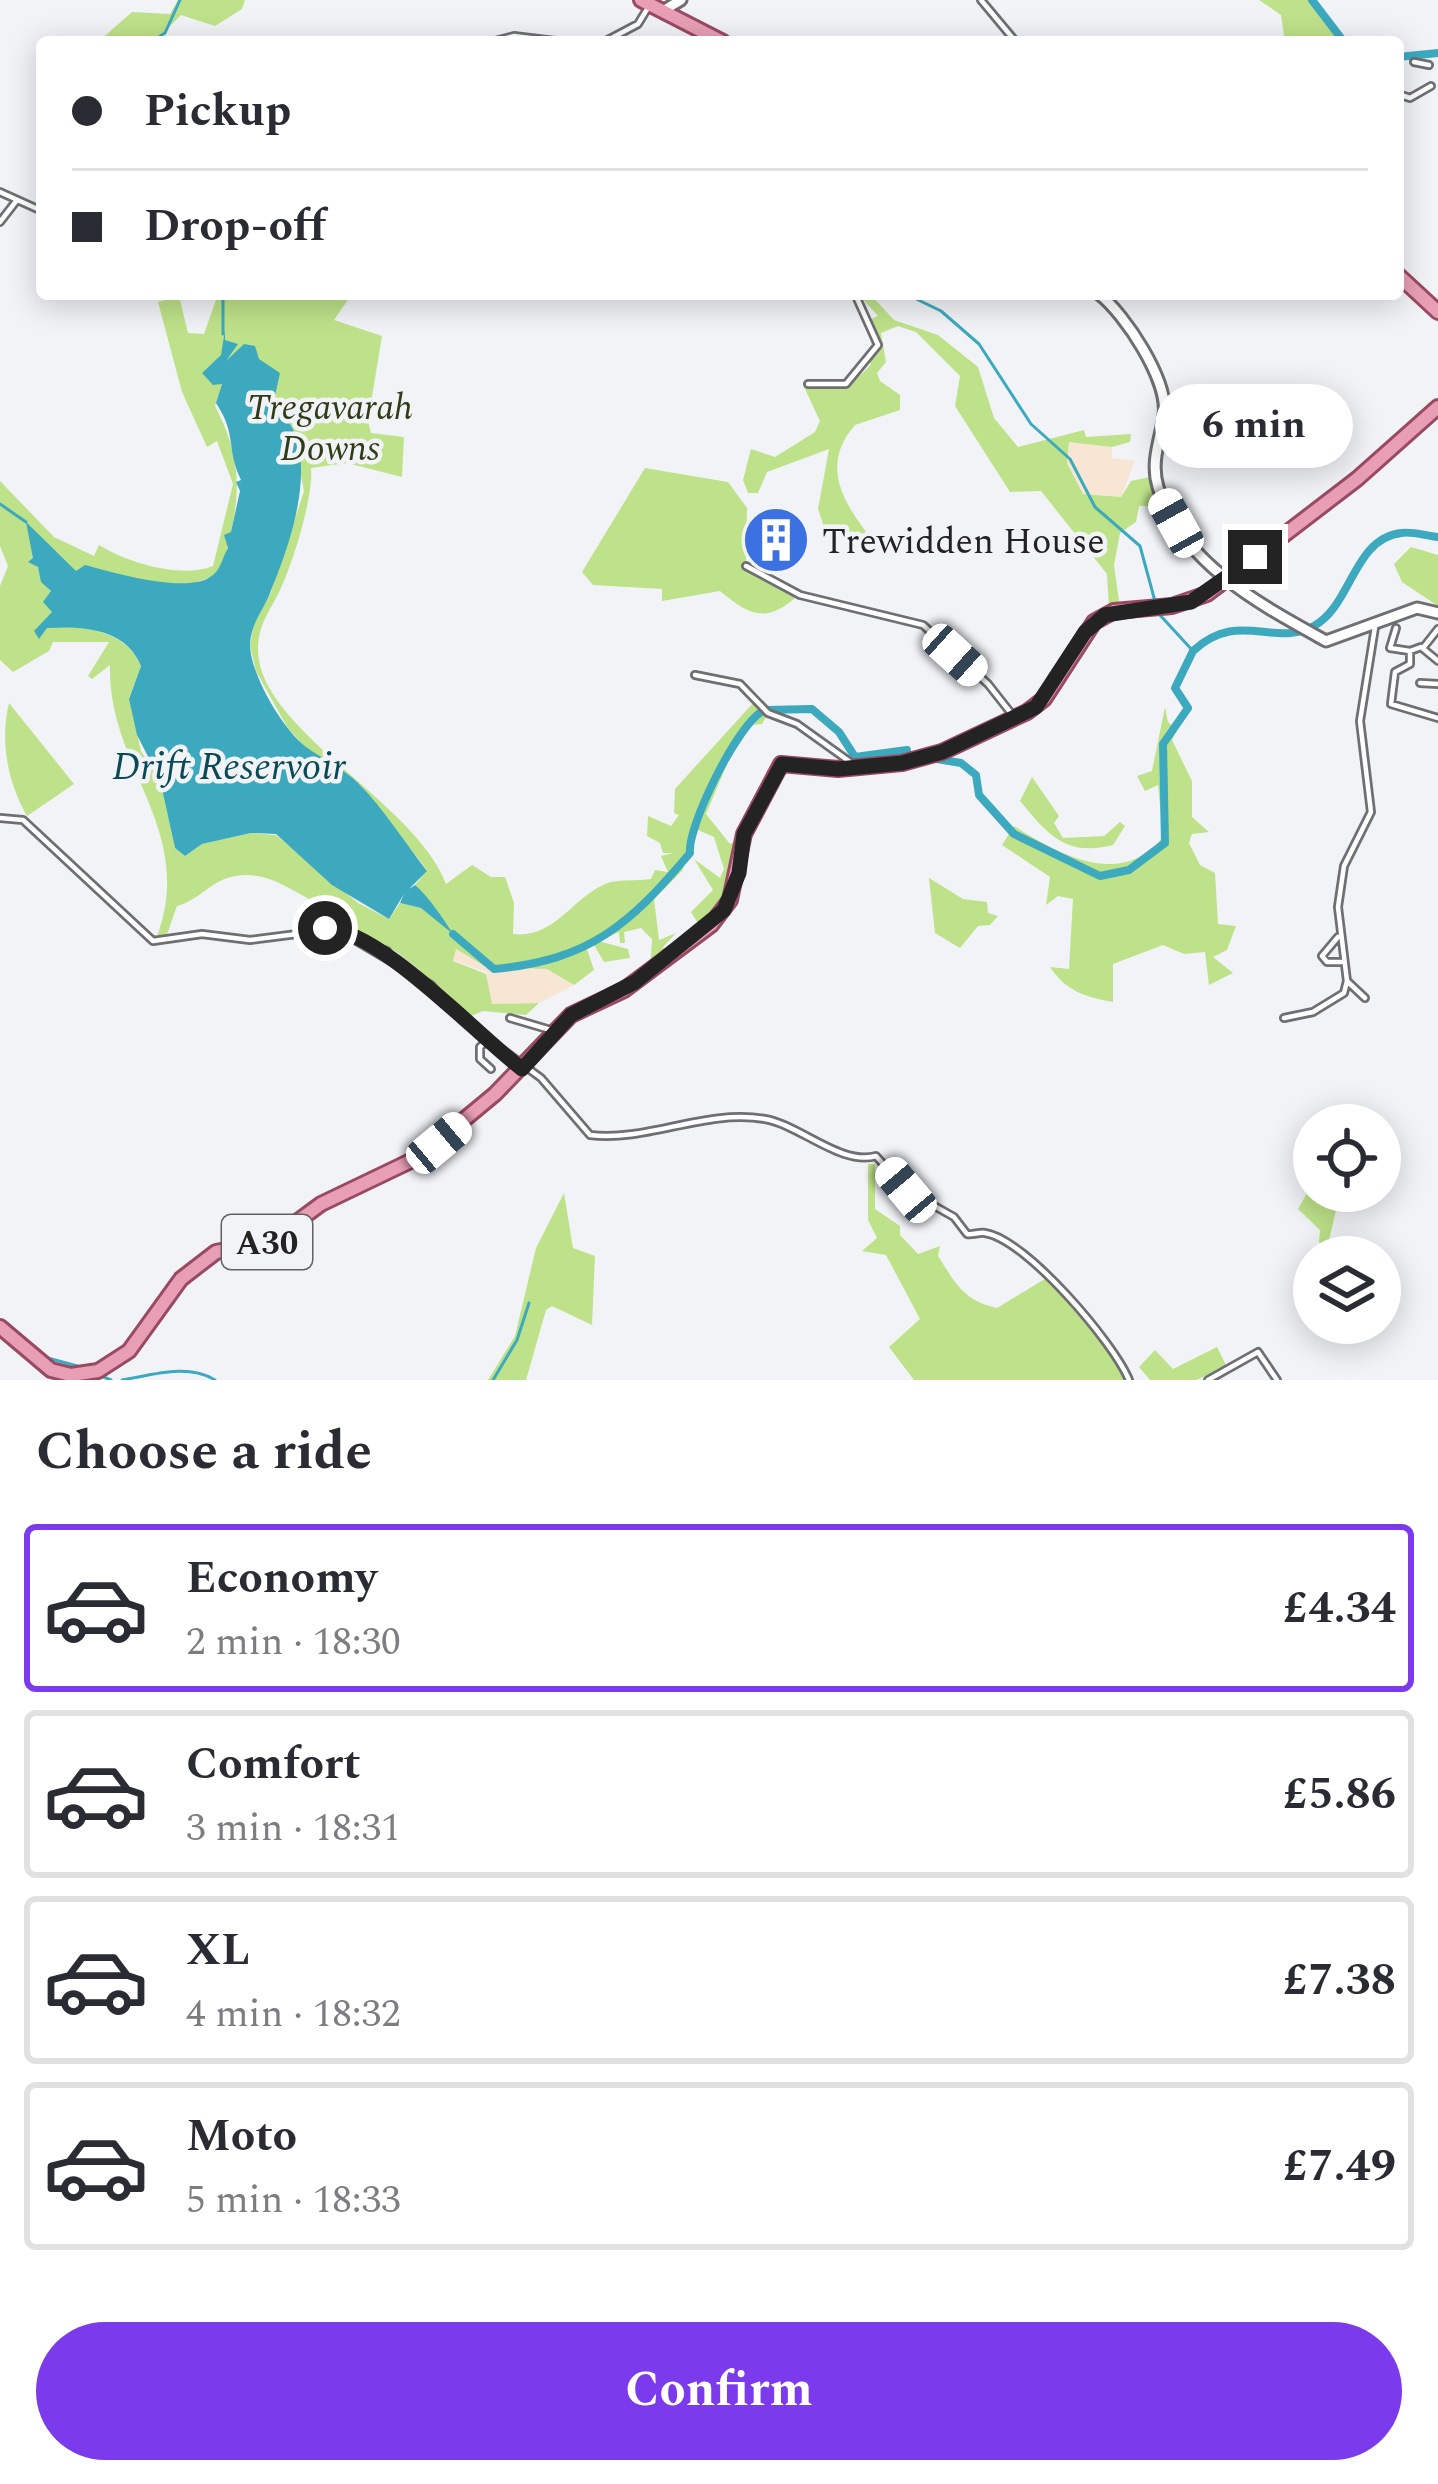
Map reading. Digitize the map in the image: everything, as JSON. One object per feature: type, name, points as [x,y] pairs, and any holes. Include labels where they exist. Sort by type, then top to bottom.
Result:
[{"type":"main road","points":[[666,9],[681,0]]},
{"type":"main road","points":[[646,2],[713,36]]},
{"type":"main road","points":[[1404,281],[1438,312]]},
{"type":"main road","points":[[1104,300],[1145,350],[1165,409],[1155,439],[1161,495],[1186,536],[1225,580],[1324,641],[1417,608],[1438,613]]},
{"type":"main road","name":"A30","points":[[0,1327],[42,1366],[86,1375],[129,1351],[181,1279],[216,1252],[271,1241],[321,1204],[401,1169],[439,1143],[522,1069],[554,1031],[586,1006],[635,982],[724,910],[739,873],[744,834],[782,764],[858,766],[934,755],[1014,717],[1044,699],[1094,622],[1114,611],[1191,602],[1357,479],[1438,406]]},
{"type":"street","points":[[981,0],[1011,36]]},
{"type":"street","points":[[615,36],[638,24],[646,2]]},
{"type":"street","points":[[1414,62],[1429,65]]},
{"type":"street","points":[[1404,96],[1410,98],[1431,86]]},
{"type":"street","points":[[0,192],[36,208]]},
{"type":"street","points":[[0,222],[16,200]]},
{"type":"street","points":[[808,384],[824,388],[849,382],[878,345],[858,300]]},
{"type":"street","points":[[746,566],[800,595],[922,626],[988,684],[1014,717]]},
{"type":"street","points":[[1366,998],[1347,982],[1340,934],[1344,866],[1371,812],[1360,722],[1373,662],[1375,620]]},
{"type":"street","points":[[1396,628],[1390,648],[1410,651],[1424,648],[1438,629]]},
{"type":"street","points":[[1424,648],[1438,661]]},
{"type":"street","points":[[1410,651],[1410,664],[1395,672],[1391,704],[1438,718]]},
{"type":"street","points":[[695,674],[740,684],[768,713],[797,724],[858,766]]},
{"type":"street","points":[[1420,683],[1438,684]]},
{"type":"street","points":[[0,818],[23,820],[153,941],[202,934],[250,940],[325,928],[387,951]]},
{"type":"street","points":[[1340,934],[1322,956],[1328,962],[1341,962]]},
{"type":"street","points":[[360,943],[431,985],[462,1020],[522,1069],[541,1078],[592,1136],[688,1119],[747,1116],[789,1123],[856,1158],[876,1156],[906,1190],[954,1217],[967,1234],[985,1233],[1038,1268],[1091,1320],[1129,1380]]},
{"type":"street","points":[[1344,993],[1347,982]]},
{"type":"street","points":[[1283,1018],[1312,1012],[1353,989]]},
{"type":"street","points":[[510,1018],[554,1031]]},
{"type":"street","points":[[489,1039],[480,1047],[480,1059],[491,1069]]},
{"type":"street","points":[[1208,1380],[1258,1352],[1277,1380]]},
{"type":"shaded area","points":[[1069,442],[1112,444],[1112,458],[1135,461],[1121,497],[1083,494],[1067,463]]},
{"type":"shaded area","points":[[456,949],[486,967],[547,969],[574,985],[539,1003],[491,1004],[486,972],[452,960]]},
{"type":"green space","points":[[178,0],[245,0],[242,9],[215,26],[181,15],[160,36],[105,36],[132,12],[170,14]]},
{"type":"green space","points":[[1259,0],[1316,0],[1343,36],[1284,36],[1281,15]]},
{"type":"green space","name":"Tregavarah Downs","points":[[180,300],[188,333],[204,334],[216,300],[348,300],[334,320],[382,336],[368,421],[371,433],[404,437],[402,477],[347,463],[311,468],[300,535],[263,624],[258,651],[265,680],[284,709],[404,825],[446,884],[472,865],[491,877],[505,877],[514,903],[513,934],[540,930],[605,884],[651,879],[655,870],[668,872],[661,856],[673,853],[663,853],[660,843],[647,836],[648,816],[671,826],[679,815],[674,813],[675,789],[754,702],[768,713],[762,724],[743,726],[706,814],[730,844],[739,840],[731,892],[702,930],[691,912],[713,890],[694,859],[720,878],[724,869],[714,837],[698,830],[682,871],[654,899],[659,940],[676,933],[663,947],[668,956],[650,970],[652,939],[641,928],[624,932],[625,943],[620,943],[619,932],[598,941],[628,949],[630,958],[604,962],[594,945],[587,949],[594,970],[574,985],[547,969],[486,967],[456,949],[453,961],[486,974],[492,1004],[539,1003],[526,1015],[483,1011],[462,1020],[418,978],[420,970],[395,951],[350,934],[348,914],[266,878],[235,876],[212,886],[177,906],[165,940],[156,939],[166,900],[159,832],[122,736],[110,665],[92,679],[88,676],[109,642],[53,642],[49,651],[13,672],[0,660],[0,586],[8,566],[0,546],[0,481],[54,537],[94,556],[99,545],[155,567],[186,571],[213,566],[233,484],[217,441],[207,447],[182,392],[158,302]],"holes":[[[222,384],[291,425],[304,491],[271,592],[253,626],[250,646],[256,671],[287,727],[304,746],[361,786],[427,870],[415,885],[445,925],[421,908],[400,903],[389,919],[358,903],[276,835],[251,833],[202,844],[185,856],[175,848],[160,780],[141,751],[129,698],[141,666],[120,641],[68,624],[37,566],[181,587],[221,574],[237,489],[232,450],[215,406]]]},
{"type":"green space","points":[[863,300],[876,300],[894,320],[938,335],[978,367],[994,418],[1018,447],[1084,430],[1086,437],[1131,434],[1130,442],[1112,447],[1069,442],[1067,463],[1083,494],[1121,497],[1131,481],[1154,476],[1169,514],[1156,506],[1139,506],[1136,522],[1120,533],[1114,565],[1120,608],[1109,609],[1107,574],[1041,491],[1010,492],[955,406],[960,376],[916,332],[898,326],[881,333],[886,362],[877,373],[880,381],[900,395],[900,410],[855,425],[844,440],[837,469],[844,497],[870,537],[827,536],[818,509],[829,449],[767,472],[758,493],[748,493],[743,480],[751,449],[775,457],[815,432],[820,421],[804,387],[842,386],[857,378],[871,364],[867,358],[874,336],[866,321],[878,316]]},
{"type":"green space","points":[[645,468],[728,482],[747,508],[746,566],[781,580],[796,597],[776,611],[758,613],[720,591],[662,601],[662,589],[593,585],[582,572]]},
{"type":"green space","points":[[1411,547],[1438,555],[1438,606],[1402,582],[1394,564]]},
{"type":"green space","points":[[9,703],[74,784],[27,816],[7,761]]},
{"type":"green space","points":[[1165,707],[1168,722],[1177,730],[1172,740],[1192,781],[1192,817],[1209,832],[1192,834],[1189,843],[1200,865],[1215,873],[1218,924],[1236,926],[1227,950],[1213,957],[1233,973],[1209,985],[1205,952],[1184,954],[1163,945],[1113,964],[1113,1002],[1070,987],[1050,967],[1069,969],[1073,899],[1058,896],[1046,905],[1050,877],[1002,845],[1014,826],[1090,862],[1110,864],[1146,853],[1163,837],[1158,785],[1145,791],[1137,776],[1152,771]]},
{"type":"green space","points":[[1032,777],[1059,816],[1054,823],[1063,838],[1104,836],[1120,822],[1125,826],[1113,845],[1083,848],[1049,833],[1020,801]]},
{"type":"green space","points":[[929,878],[963,899],[987,902],[988,913],[998,916],[990,925],[978,926],[960,948],[935,933]]},
{"type":"green space","points":[[868,1164],[875,1164],[875,1209],[900,1226],[900,1235],[918,1254],[940,1246],[938,1256],[962,1290],[997,1308],[1048,1277],[1117,1353],[1129,1380],[914,1380],[889,1347],[920,1319],[886,1255],[862,1251],[877,1238],[868,1220]]},
{"type":"green space","points":[[564,1193],[573,1248],[595,1256],[592,1325],[552,1306],[546,1310],[526,1380],[488,1380],[515,1336],[536,1248]]},
{"type":"green space","points":[[1301,1212],[1336,1212],[1330,1236],[1320,1236],[1320,1230]]},
{"type":"green space","points":[[1217,1347],[1226,1365],[1197,1380],[1150,1380],[1139,1367],[1155,1350],[1173,1369]]},
{"type":"water","name":"Drift Reservoir","points":[[225,330],[225,340],[238,344],[226,361],[244,344],[255,346],[259,359],[280,373],[273,405],[289,422],[301,469],[294,523],[251,637],[256,670],[269,700],[297,739],[353,778],[394,826],[427,871],[409,889],[415,885],[420,890],[453,934],[421,908],[400,903],[404,894],[389,919],[332,885],[276,834],[251,833],[202,844],[185,856],[175,848],[160,780],[137,735],[129,699],[141,666],[134,653],[102,632],[47,628],[39,639],[34,631],[52,612],[43,602],[51,591],[41,582],[38,567],[28,562],[33,558],[26,522],[76,571],[85,565],[153,581],[189,583],[204,580],[218,569],[228,548],[224,535],[231,532],[240,491],[236,482],[241,480],[227,424],[216,403],[222,384],[213,385],[202,373],[221,355]]},
{"type":"waterway","points":[[160,36],[180,0]]},
{"type":"waterway","points":[[1312,0],[1339,36]]},
{"type":"waterway","points":[[1404,56],[1438,53]]},
{"type":"waterway","points":[[223,300],[223,334]]},
{"type":"waterway","points":[[918,300],[941,311],[979,344],[1031,424],[1070,459],[1095,507],[1140,546],[1156,605]]},
{"type":"waterway","points":[[0,504],[26,522]]},
{"type":"waterway","points":[[937,759],[961,763],[976,775],[979,795],[1014,834],[1100,876],[1129,870],[1165,843],[1163,744],[1188,708],[1175,688],[1193,651],[1225,632],[1299,632],[1314,626],[1337,603],[1372,547],[1406,533],[1438,537]]},
{"type":"waterway","points":[[1159,614],[1193,651]]},
{"type":"waterway","points":[[766,710],[812,709],[839,732],[855,757],[907,750]]},
{"type":"waterway","points":[[453,934],[494,969],[557,957],[583,947],[627,919],[690,853],[716,777],[741,735],[763,711]]},
{"type":"waterway","points":[[493,1380],[517,1340],[529,1303]]},
{"type":"waterway","points":[[44,1357],[81,1367]]},
{"type":"waterway","points":[[122,1380],[182,1371],[215,1380]]},
{"type":"waterway","points":[[101,1376],[111,1380]]},
{"type":"place","name":"Trewidden House","points":[[776,540]]},
{"type":"route","points":[[325,928],[354,938],[431,985],[462,1020],[522,1069],[571,1015],[635,982],[724,910],[739,873],[740,844],[782,764],[838,769],[902,763],[942,752],[1036,707],[1077,652],[1085,632],[1105,615],[1191,602],[1255,557]]}]
